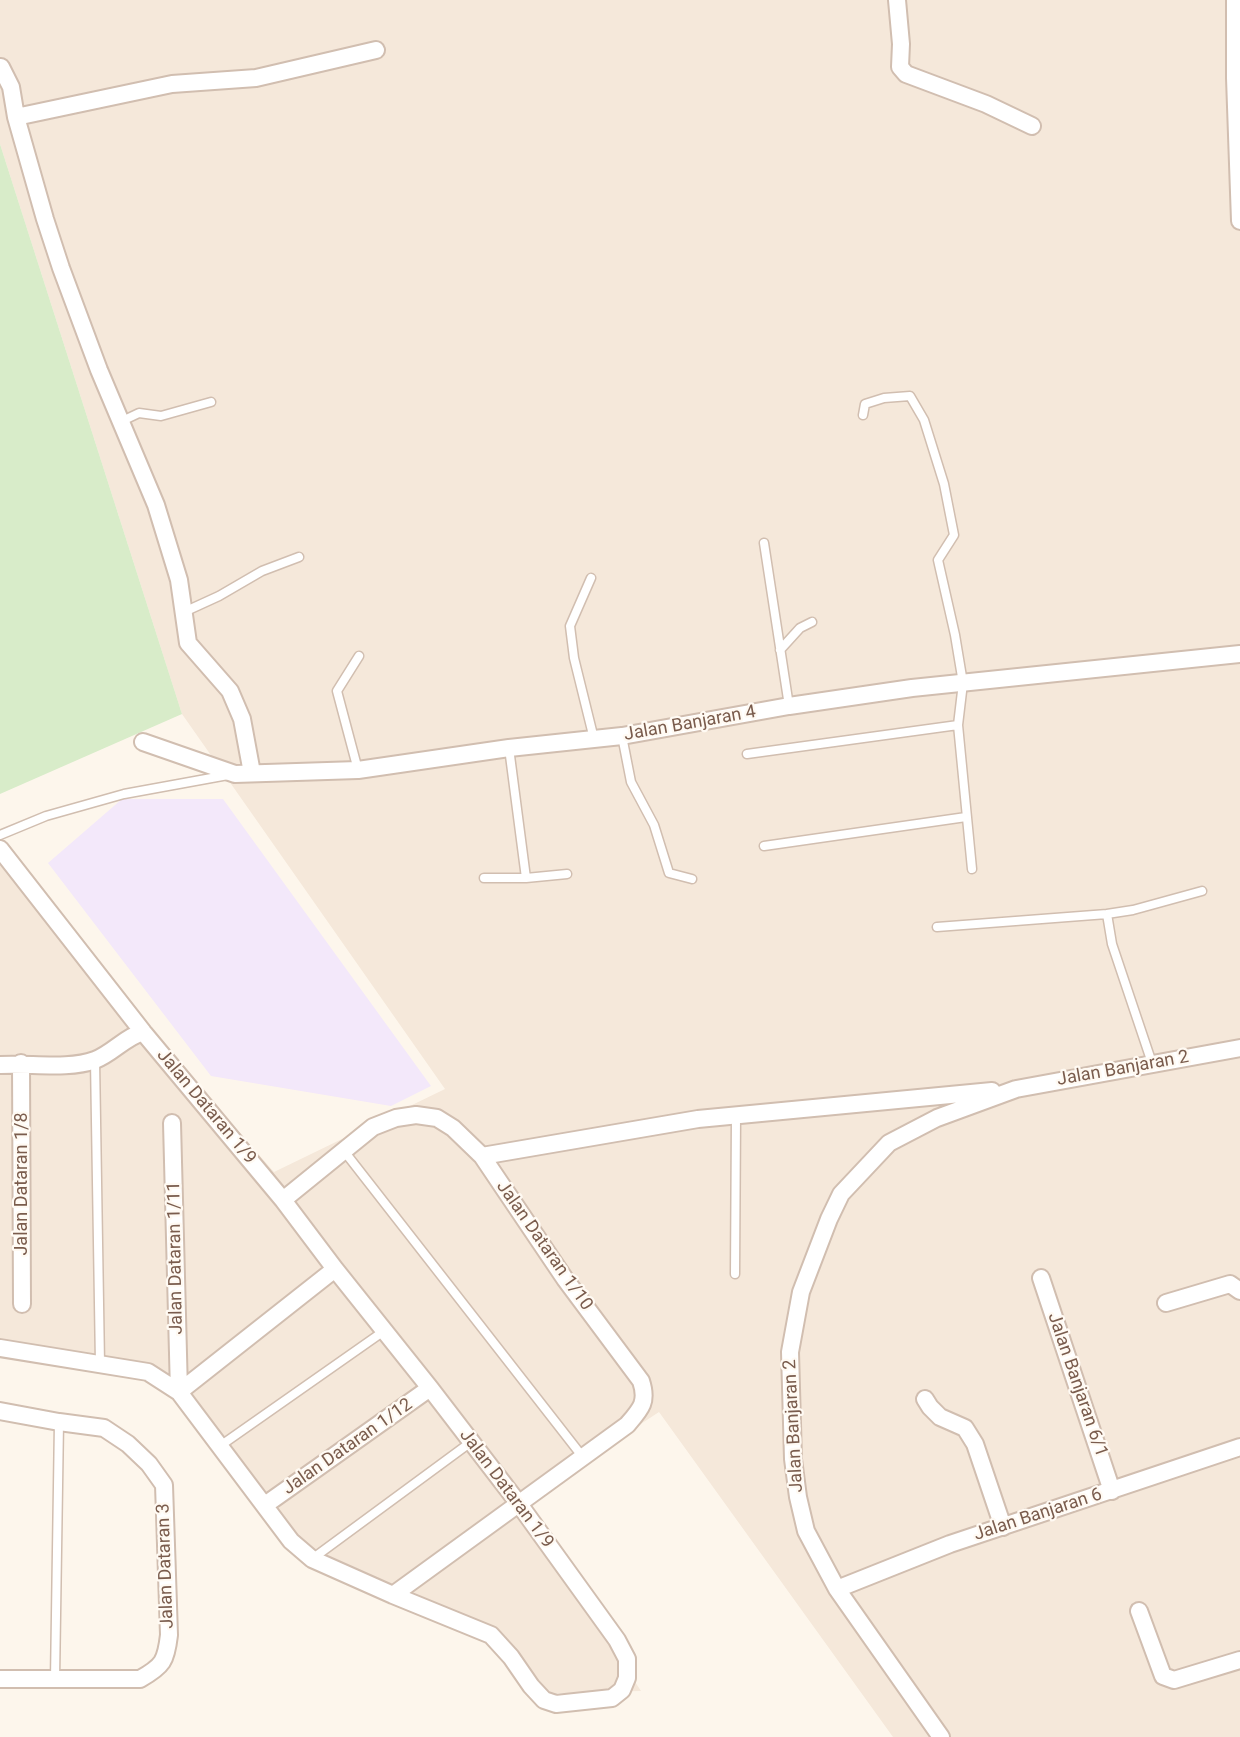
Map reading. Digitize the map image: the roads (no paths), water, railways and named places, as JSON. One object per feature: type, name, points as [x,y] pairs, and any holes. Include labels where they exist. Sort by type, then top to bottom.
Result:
[{"type":"street","points":[[897,0],[901,44],[900,67],[906,74],[986,104],[1032,126]]},
{"type":"street","points":[[1235,0],[1234,78],[1240,221]]},
{"type":"street","points":[[16,117],[172,84],[256,78],[376,50]]},
{"type":"street","points":[[1,67],[11,87],[16,117],[61,268],[120,423],[156,505],[179,580],[188,643],[230,691],[242,719],[243,773]]},
{"type":"street","name":"Jalan Banjaran 4","points":[[143,742],[243,773],[358,770],[509,748],[622,736],[789,706],[912,688],[1240,654]]},
{"type":"street","name":"Jalan Dataran 1/9","points":[[0,849],[144,1032],[283,1200],[334,1269],[430,1388],[519,1504],[617,1640],[627,1659],[627,1678],[622,1690],[612,1698],[556,1704],[544,1700],[491,1635],[312,1559],[291,1541],[179,1392]]},
{"type":"street","points":[[0,1065],[78,1064],[95,1060],[119,1046],[131,1035],[144,1032]]},
{"type":"street","name":"Jalan Banjaran 2","points":[[941,1737],[837,1589],[806,1531],[798,1497],[794,1459],[790,1352],[801,1292],[829,1219],[841,1194],[889,1143],[937,1118],[1016,1089],[1240,1048]]},
{"type":"street","name":"Jalan Dataran 1/8","points":[[21,1064],[22,1304]]},
{"type":"street","points":[[482,1156],[698,1119],[1016,1089]]},
{"type":"street","name":"Jalan Dataran 1/10","points":[[283,1200],[374,1127],[396,1118],[416,1115],[437,1118],[453,1128],[482,1156],[566,1279],[641,1381],[646,1394],[641,1408],[627,1425],[393,1595]]},
{"type":"street","name":"Jalan Dataran 1/11","points":[[172,1123],[179,1392]]},
{"type":"street","points":[[0,1348],[148,1372],[179,1392],[334,1269]]},
{"type":"street","name":"Jalan Banjaran 6/1","points":[[1041,1278],[1112,1491]]},
{"type":"street","points":[[1166,1303],[1230,1284],[1240,1291]]},
{"type":"street","name":"Jalan Dataran 1/12","points":[[265,1505],[430,1388]]},
{"type":"street","points":[[925,1399],[940,1417],[965,1428],[971,1436],[1003,1527]]},
{"type":"street","name":"Jalan Dataran 3","points":[[0,1412],[104,1428],[129,1444],[149,1464],[164,1485],[169,1635],[166,1656],[155,1671],[140,1679],[55,1679]]},
{"type":"street","name":"Jalan Banjaran 6","points":[[837,1589],[950,1544],[1240,1447]]},
{"type":"street","points":[[1139,1611],[1163,1676],[1174,1680],[1240,1660]]},
{"type":"street","points":[[0,1679],[55,1679]]},
{"type":"lane","points":[[863,415],[865,404],[884,398],[910,396],[924,420],[944,484],[954,535],[938,560],[963,683],[958,725],[972,869]]},
{"type":"lane","points":[[120,423],[139,412],[161,416],[211,402]]},
{"type":"lane","points":[[764,543],[789,706]]},
{"type":"lane","points":[[184,612],[219,596],[262,571],[299,557]]},
{"type":"lane","points":[[591,579],[570,626],[574,658],[594,740]]},
{"type":"lane","points":[[780,650],[800,628],[812,622]]},
{"type":"lane","points":[[358,770],[337,691],[359,656]]},
{"type":"lane","points":[[747,754],[958,725]]},
{"type":"lane","points":[[622,736],[632,782],[654,825],[669,873],[692,879]]},
{"type":"lane","points":[[509,748],[526,878]]},
{"type":"lane","points":[[0,835],[46,816],[124,794],[243,773]]},
{"type":"lane","points":[[764,846],[966,817]]},
{"type":"lane","points":[[484,878],[526,878],[567,874]]},
{"type":"lane","points":[[937,927],[1107,914],[1133,910],[1202,891]]},
{"type":"lane","points":[[1107,914],[1112,944],[1152,1063]]},
{"type":"lane","points":[[95,1060],[100,1364]]},
{"type":"lane","points":[[735,1274],[736,1116]]},
{"type":"lane","points":[[344,1151],[582,1456]]},
{"type":"lane","points":[[219,1446],[384,1331]]},
{"type":"lane","points":[[55,1679],[58,1422]]},
{"type":"lane","points":[[312,1559],[471,1442]]}]
